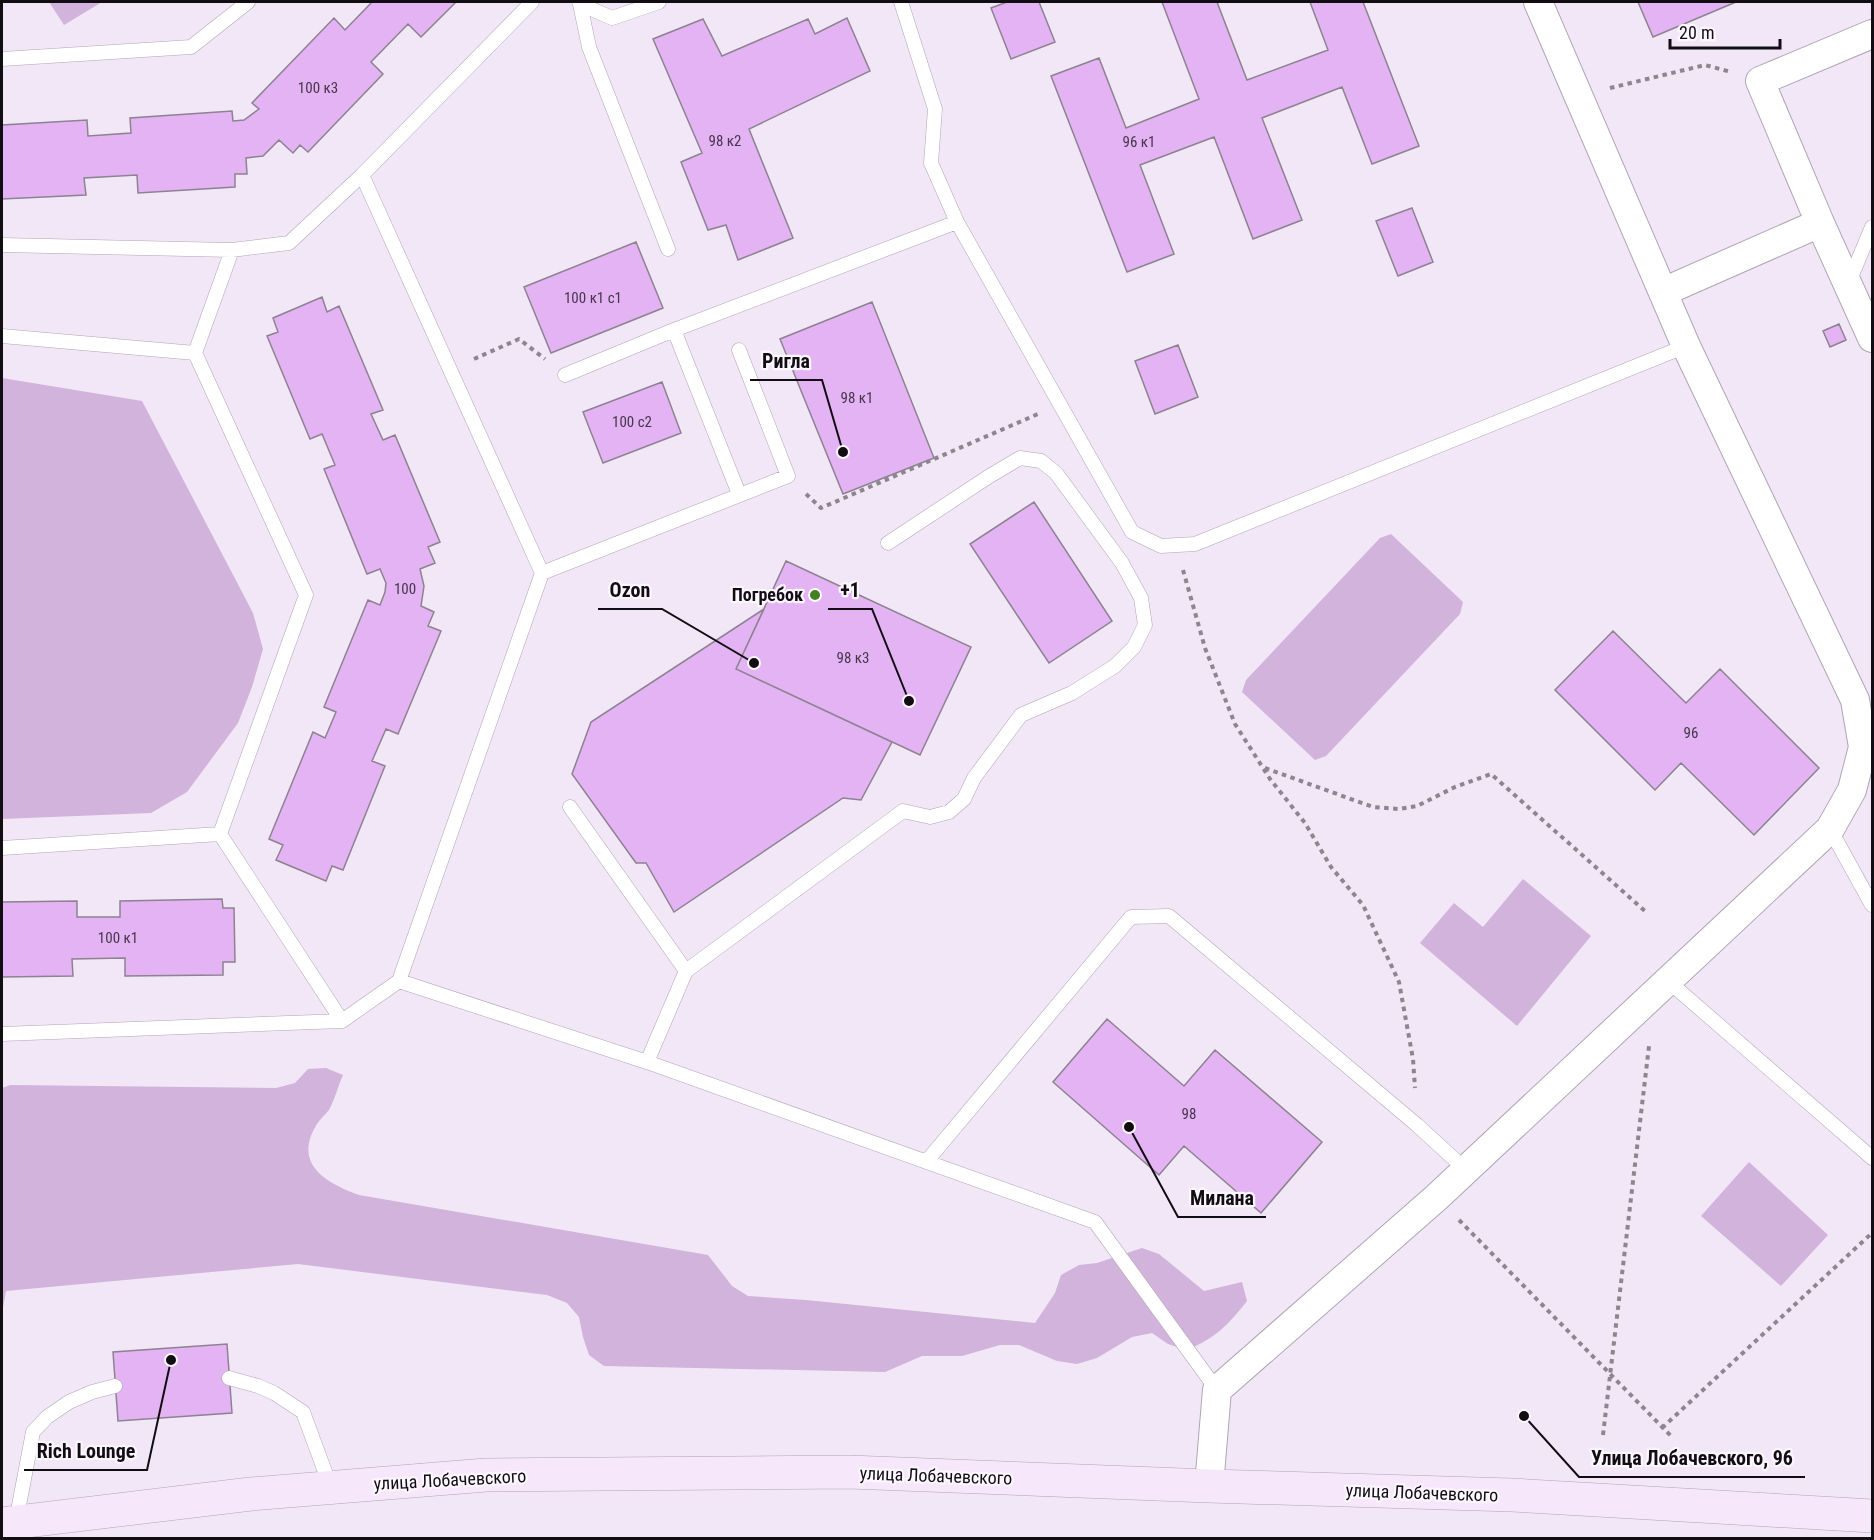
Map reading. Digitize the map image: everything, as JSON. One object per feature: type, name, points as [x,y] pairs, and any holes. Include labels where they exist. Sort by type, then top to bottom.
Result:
[{"type":"main road","name":"улица Лобачевского","points":[[9,1523],[251,1494],[486,1475],[849,1472],[1512,1495],[1872,1516]]},
{"type":"street","points":[[1209,1486],[1218,1390],[1437,1197],[1830,829],[1852,790],[1863,747],[1855,700],[1686,346],[1538,2]]},
{"type":"street","points":[[1872,34],[1760,81],[1872,338]]},
{"type":"street","points":[[1663,292],[1820,223]]},
{"type":"lane","points":[[2,59],[191,47],[248,2]]},
{"type":"lane","points":[[2,245],[232,250],[289,243],[362,175],[532,2]]},
{"type":"lane","points":[[580,3],[612,18],[659,2]]},
{"type":"lane","points":[[901,2],[935,109],[931,162],[957,222],[1132,531],[1161,546],[1195,544],[1686,346]]},
{"type":"lane","points":[[580,3],[590,47],[668,249]]},
{"type":"lane","points":[[2,1034],[342,1021],[399,981],[542,573],[362,175]]},
{"type":"lane","points":[[564,375],[674,330],[957,222]]},
{"type":"lane","points":[[1848,284],[1872,227]]},
{"type":"lane","points":[[220,834],[306,595],[195,353],[232,250]]},
{"type":"lane","points":[[674,330],[739,494]]},
{"type":"lane","points":[[2,336],[195,353]]},
{"type":"lane","points":[[542,573],[788,476],[739,350]]},
{"type":"lane","points":[[647,1062],[686,972],[903,811],[930,817],[949,812],[964,799],[974,778],[1021,715],[1072,693],[1115,666],[1134,647],[1144,625],[1141,598],[1122,563],[1056,473],[1041,461],[1020,458],[888,543]]},
{"type":"lane","points":[[570,807],[686,972]]},
{"type":"lane","points":[[1830,829],[1872,905]]},
{"type":"lane","points":[[2,848],[220,834]]},
{"type":"lane","points":[[220,834],[342,1021]]},
{"type":"lane","points":[[926,1162],[1131,917],[1169,916],[1417,1125],[1466,1170]]},
{"type":"lane","points":[[399,981],[647,1062],[1095,1222],[1218,1390]]},
{"type":"lane","points":[[1662,988],[1872,1158]]},
{"type":"lane","points":[[230,1378],[274,1393],[303,1412],[331,1488]]},
{"type":"lane","points":[[9,1523],[33,1432],[47,1417],[69,1402],[92,1392],[115,1386]]},
{"type":"path","points":[[1579,96],[1705,65],[1760,81]]},
{"type":"path","points":[[450,370],[519,339],[564,375]]},
{"type":"path","points":[[788,476],[821,508],[1060,405]]},
{"type":"path","points":[[1177,545],[1205,648],[1235,724],[1270,779],[1305,823],[1331,867],[1363,905],[1399,982],[1413,1059],[1417,1125]]},
{"type":"path","points":[[1264,768],[1373,807],[1399,809],[1417,806],[1491,774],[1645,911]]},
{"type":"path","points":[[1603,1435],[1662,988]]},
{"type":"path","points":[[1437,1197],[1672,1438]]},
{"type":"path","points":[[1662,1428],[1872,1233]]},
{"type":"shaded area","points":[[49,2],[102,2],[64,25]]},
{"type":"shaded area","points":[[2,378],[142,401],[253,613],[263,649],[238,723],[187,792],[151,813],[2,819]]},
{"type":"shaded area","points":[[1391,534],[1463,602],[1460,614],[1326,756],[1315,760],[1242,692],[1246,680],[1380,538]]},
{"type":"shaded area","points":[[1523,879],[1591,936],[1517,1026],[1420,943],[1454,903],[1483,927]]},
{"type":"shaded area","points":[[326,1068],[343,1075],[329,1110],[318,1122],[310,1138],[308,1150],[316,1170],[335,1184],[359,1195],[708,1255],[732,1286],[748,1296],[1035,1323],[1055,1293],[1061,1275],[1079,1265],[1097,1263],[1142,1248],[1159,1254],[1204,1291],[1242,1282],[1247,1301],[1220,1330],[1205,1341],[1186,1350],[1168,1344],[1152,1333],[1132,1337],[1097,1358],[1077,1364],[1057,1361],[1019,1345],[1000,1345],[962,1356],[922,1356],[885,1372],[604,1366],[589,1355],[579,1317],[567,1303],[547,1295],[298,1264],[6,1291],[2,1313],[2,1088],[10,1085],[276,1088],[295,1083],[308,1069]]},
{"type":"shaded area","points":[[1749,1162],[1828,1235],[1781,1286],[1701,1216]]},
{"type":"building","points":[[372,2],[456,2],[421,37],[408,24],[371,62],[383,74],[308,152],[300,145],[293,153],[279,140],[263,156],[246,158],[247,174],[235,174],[235,187],[138,193],[137,175],[84,178],[86,195],[2,199],[2,125],[87,120],[88,136],[131,133],[130,118],[232,111],[233,121],[244,120],[259,109],[252,103],[334,18],[345,30]]},
{"type":"building","points":[[1007,2],[1039,2],[1055,42],[1011,59],[991,8]]},
{"type":"building","points":[[1162,2],[1217,2],[1247,80],[1328,50],[1310,2],[1363,2],[1419,146],[1372,164],[1342,87],[1262,118],[1302,220],[1253,239],[1214,137],[1140,165],[1174,254],[1127,272],[1051,76],[1099,58],[1126,128],[1199,99]]},
{"type":"building","points":[[1638,2],[1736,2],[1653,37]]},
{"type":"building","points":[[847,18],[870,71],[749,129],[793,238],[738,260],[726,225],[708,230],[681,162],[702,153],[653,39],[703,19],[722,56],[808,19],[815,34]]},
{"type":"building","points":[[1412,208],[1433,262],[1398,276],[1376,221]]},
{"type":"building","points":[[636,242],[663,308],[551,353],[524,287]]},
{"type":"building","points":[[322,297],[327,312],[339,306],[383,410],[371,414],[383,440],[395,435],[440,542],[428,547],[435,563],[420,569],[424,586],[421,606],[434,612],[428,626],[441,631],[398,734],[386,729],[372,761],[385,766],[343,870],[332,866],[326,881],[276,860],[283,845],[269,839],[313,732],[325,738],[336,712],[324,707],[368,600],[380,605],[386,583],[380,569],[367,574],[324,469],[335,465],[322,434],[310,439],[267,336],[278,332],[273,318]]},
{"type":"building","points":[[872,302],[934,458],[843,494],[780,339]]},
{"type":"building","points":[[1839,324],[1846,340],[1830,347],[1823,331]]},
{"type":"building","points":[[1178,345],[1198,397],[1155,414],[1135,361]]},
{"type":"building","points":[[662,382],[681,433],[603,463],[583,412]]},
{"type":"building","points":[[1034,502],[1112,621],[1049,663],[970,544]]},
{"type":"building","points":[[786,561],[971,647],[920,755],[736,669]]},
{"type":"building","points":[[764,609],[736,669],[892,742],[861,800],[843,798],[674,912],[646,863],[636,863],[572,774],[591,722]]},
{"type":"building","points":[[1613,631],[1686,703],[1720,669],[1819,768],[1754,835],[1681,763],[1655,790],[1555,690]]},
{"type":"building","points":[[222,899],[223,908],[234,908],[235,962],[223,962],[223,975],[125,976],[125,958],[72,959],[73,976],[2,977],[2,902],[77,901],[77,917],[120,917],[120,901]]},
{"type":"building","points":[[1107,1019],[1184,1086],[1215,1050],[1322,1142],[1261,1213],[1184,1146],[1159,1175],[1053,1082]]},
{"type":"building","points":[[227,1344],[232,1413],[118,1421],[113,1352]]},
{"type":"place","name":"Ригла","points":[[843,452]]},
{"type":"place","name":"Погребок","points":[[815,595]]},
{"type":"place","name":"Ozon","points":[[754,663]]},
{"type":"place","name":"+1","points":[[909,701]]},
{"type":"place","name":"Милана","points":[[1129,1127]]},
{"type":"place","name":"Rich Lounge","points":[[171,1360]]},
{"type":"place","name":"Улица Лобачевского, 96","points":[[1524,1416]]}]
